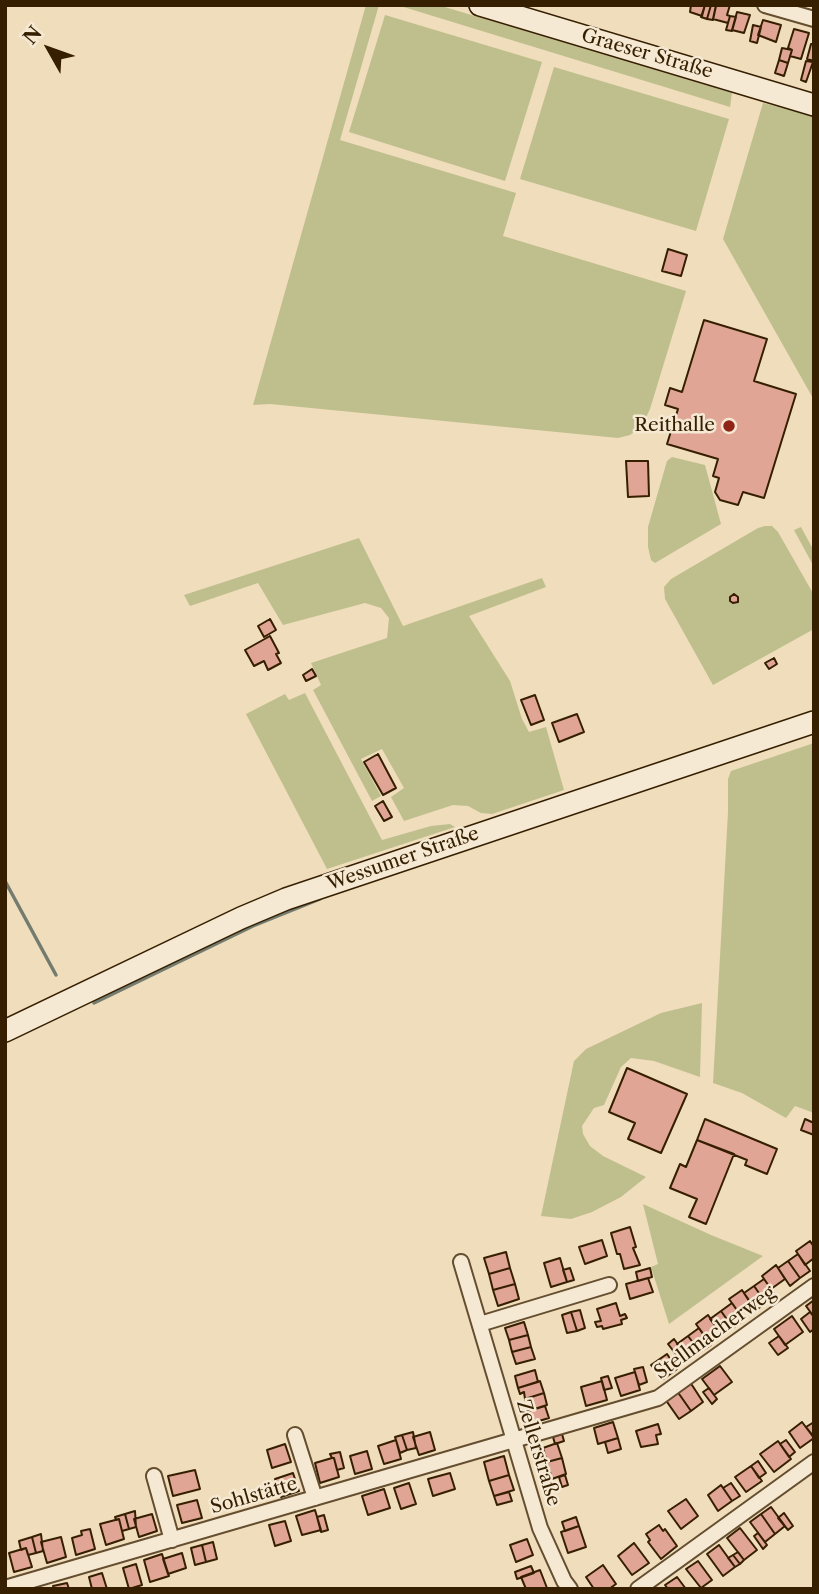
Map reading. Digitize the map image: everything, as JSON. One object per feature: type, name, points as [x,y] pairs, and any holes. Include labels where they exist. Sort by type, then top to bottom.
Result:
[{"type":"main road","name":"Graeser Straße","points":[[480,5],[814,105]]},
{"type":"main road","name":"Wessumer Straße","points":[[5,1031],[286,899],[814,722]]},
{"type":"street","points":[[765,5],[814,19]]},
{"type":"street","name":"Zellerstraße","points":[[461,1262],[540,1528],[570,1589]]},
{"type":"street","points":[[480,1324],[609,1285]]},
{"type":"street","name":"Stellmacherweg","points":[[514,1440],[658,1398],[814,1286]]},
{"type":"street","points":[[295,1435],[314,1498]]},
{"type":"street","name":"Sohlstätte","points":[[5,1588],[514,1440]]},
{"type":"street","points":[[638,1589],[814,1462]]},
{"type":"street","points":[[154,1476],[172,1540]]},
{"type":"green space","points":[[366,5],[379,5],[340,140],[516,193],[503,236],[686,291],[650,409],[642,426],[630,435],[618,438],[270,404],[253,405]]},
{"type":"green space","points":[[397,5],[438,5],[732,93],[730,107]]},
{"type":"green space","points":[[385,15],[542,62],[505,181],[349,132]]},
{"type":"green space","points":[[554,67],[729,119],[696,231],[520,179]]},
{"type":"green space","points":[[763,103],[814,116],[814,400],[723,239]]},
{"type":"green space","points":[[672,457],[705,465],[721,524],[655,563],[651,560],[648,547],[648,527],[667,461]]},
{"type":"green space","points":[[765,526],[772,526],[778,532],[814,595],[814,629],[713,685],[665,599],[664,587],[671,579]]},
{"type":"green space","points":[[801,527],[814,551],[814,567],[794,530]]},
{"type":"green space","points":[[359,538],[403,626],[542,578],[546,587],[469,616],[510,681],[529,732],[546,727],[564,790],[492,814],[481,813],[468,806],[453,805],[404,821],[391,797],[404,788],[382,749],[361,759],[381,796],[372,801],[313,690],[321,685],[311,663],[387,638],[389,618],[381,608],[365,603],[283,625],[258,583],[190,606],[184,595]]},
{"type":"green space","points":[[305,693],[382,840],[431,826],[450,824],[455,827],[327,869],[246,714],[285,694],[289,700]]},
{"type":"green space","points":[[814,743],[814,1113],[795,1106],[786,1118],[742,1093],[713,1083],[728,779],[731,771]]},
{"type":"green space","points":[[702,1003],[700,1077],[654,1061],[631,1058],[621,1067],[604,1105],[594,1108],[582,1126],[590,1146],[603,1156],[646,1177],[621,1197],[592,1212],[571,1219],[541,1216],[574,1061],[586,1049],[661,1013]]},
{"type":"green space","points":[[643,1204],[763,1256],[669,1324],[651,1267],[658,1264]]},
{"type":"building","points":[[691,5],[705,5],[702,16],[690,12]]},
{"type":"building","points":[[705,5],[711,5],[707,19],[701,17]]},
{"type":"building","points":[[711,5],[716,6],[713,20],[707,19]]},
{"type":"building","points":[[716,5],[730,5],[728,23],[713,19]]},
{"type":"building","points":[[737,12],[750,15],[744,33],[732,30]]},
{"type":"building","points":[[730,16],[736,17],[732,31],[726,30]]},
{"type":"building","points":[[763,20],[781,25],[776,42],[758,35]]},
{"type":"building","points":[[753,25],[761,27],[757,43],[750,41]]},
{"type":"building","points":[[794,29],[809,33],[801,59],[790,56],[792,50],[788,48]]},
{"type":"building","points":[[811,44],[814,44],[814,61],[807,59]]},
{"type":"building","points":[[782,48],[792,50],[788,63],[779,60]]},
{"type":"building","points":[[779,60],[788,63],[784,76],[775,73]]},
{"type":"building","points":[[806,61],[813,62],[806,82],[801,80]]},
{"type":"building","points":[[668,249],[687,255],[681,276],[662,271]]},
{"type":"building","name":"Reithalle","points":[[704,320],[767,339],[754,381],[796,394],[764,498],[743,492],[738,505],[720,500],[715,492],[719,478],[713,476],[718,459],[667,444],[678,409],[665,405],[670,388],[682,392]]},
{"type":"building","points":[[626,461],[648,461],[649,496],[628,497]]},
{"type":"building","points":[[734,594],[738,597],[738,602],[733,603],[730,597]]},
{"type":"building","points":[[270,619],[276,630],[264,637],[258,626]]},
{"type":"building","points":[[270,636],[281,663],[268,670],[264,661],[254,666],[245,650]]},
{"type":"building","points":[[774,658],[777,664],[769,669],[765,663]]},
{"type":"building","points":[[312,669],[316,676],[306,681],[303,675]]},
{"type":"building","points":[[535,695],[544,720],[531,725],[521,700]]},
{"type":"building","points":[[577,714],[584,732],[559,742],[552,723]]},
{"type":"building","points":[[378,754],[396,788],[383,795],[364,762]]},
{"type":"building","points":[[383,801],[392,817],[384,821],[375,806]]},
{"type":"building","points":[[627,1068],[687,1094],[661,1153],[628,1139],[635,1123],[609,1112]]},
{"type":"building","points":[[705,1119],[777,1149],[767,1174],[745,1165],[747,1160],[697,1140]]},
{"type":"building","points":[[805,1119],[814,1123],[814,1135],[801,1130]]},
{"type":"building","points":[[697,1140],[734,1154],[706,1224],[689,1217],[697,1199],[670,1188],[680,1164],[686,1167]]},
{"type":"building","points":[[630,1227],[636,1247],[633,1248],[640,1265],[624,1269],[611,1233]]},
{"type":"building","points":[[602,1240],[607,1256],[585,1264],[579,1247]]},
{"type":"building","points":[[810,1241],[814,1247],[814,1258],[805,1265],[796,1251]]},
{"type":"building","points":[[506,1252],[510,1268],[489,1274],[484,1258]]},
{"type":"building","points":[[798,1254],[810,1271],[800,1278],[788,1261]]},
{"type":"building","points":[[560,1258],[567,1282],[551,1287],[544,1263]]},
{"type":"building","points":[[788,1261],[800,1278],[790,1286],[778,1268]]},
{"type":"building","points":[[776,1265],[785,1279],[771,1289],[762,1276]]},
{"type":"building","points":[[510,1268],[515,1284],[493,1290],[489,1274]]},
{"type":"building","points":[[570,1268],[574,1280],[567,1282],[563,1270]]},
{"type":"building","points":[[650,1268],[652,1277],[638,1281],[636,1272]]},
{"type":"building","points":[[648,1278],[653,1292],[630,1299],[626,1284]]},
{"type":"building","points":[[764,1279],[776,1296],[766,1303],[754,1286]]},
{"type":"building","points":[[515,1284],[519,1299],[498,1306],[493,1290]]},
{"type":"building","points":[[754,1286],[766,1303],[756,1310],[744,1293]]},
{"type":"building","points":[[742,1290],[751,1304],[739,1313],[729,1299]]},
{"type":"building","points":[[814,1300],[814,1317],[806,1306]]},
{"type":"building","points":[[616,1303],[620,1316],[625,1314],[627,1318],[621,1320],[622,1324],[603,1329],[602,1326],[597,1327],[595,1322],[601,1321],[597,1309]]},
{"type":"building","points":[[732,1303],[744,1320],[733,1328],[721,1311]]},
{"type":"building","points":[[580,1310],[585,1328],[577,1331],[571,1312]]},
{"type":"building","points":[[721,1311],[733,1328],[722,1335],[710,1319]]},
{"type":"building","points":[[571,1312],[577,1331],[567,1333],[562,1315]]},
{"type":"building","points":[[810,1312],[814,1317],[814,1329],[810,1332],[801,1319]]},
{"type":"building","points":[[708,1315],[717,1328],[705,1337],[696,1324]]},
{"type":"building","points":[[792,1316],[803,1332],[785,1345],[774,1329]]},
{"type":"building","points":[[524,1322],[528,1335],[509,1340],[505,1328]]},
{"type":"building","points":[[699,1328],[711,1345],[700,1352],[688,1336]]},
{"type":"building","points":[[528,1335],[531,1347],[512,1352],[509,1340]]},
{"type":"building","points":[[688,1336],[700,1352],[689,1360],[677,1344]]},
{"type":"building","points":[[779,1336],[788,1348],[778,1355],[769,1343]]},
{"type":"building","points":[[674,1339],[684,1353],[678,1357],[668,1344]]},
{"type":"building","points":[[531,1347],[535,1359],[516,1364],[512,1352]]},
{"type":"building","points":[[667,1354],[677,1369],[662,1380],[651,1365]]},
{"type":"building","points":[[720,1366],[732,1382],[714,1395],[702,1379]]},
{"type":"building","points":[[643,1367],[647,1382],[639,1385],[634,1369]]},
{"type":"building","points":[[535,1370],[538,1382],[518,1388],[515,1376]]},
{"type":"building","points":[[635,1372],[640,1390],[621,1396],[615,1378]]},
{"type":"building","points":[[608,1376],[612,1388],[604,1390],[601,1378]]},
{"type":"building","points":[[540,1381],[544,1393],[525,1399],[524,1392],[520,1394],[518,1388]]},
{"type":"building","points":[[602,1381],[607,1400],[586,1406],[581,1387]]},
{"type":"building","points":[[690,1382],[703,1402],[691,1411],[677,1391]]},
{"type":"building","points":[[709,1388],[717,1399],[712,1404],[703,1392]]},
{"type":"building","points":[[677,1391],[691,1411],[679,1419],[665,1399]]},
{"type":"building","points":[[544,1393],[547,1405],[525,1412],[525,1399]]},
{"type":"building","points":[[545,1406],[549,1418],[529,1424],[525,1412]]},
{"type":"building","points":[[613,1422],[618,1438],[598,1444],[594,1428]]},
{"type":"building","points":[[802,1422],[814,1438],[800,1448],[789,1432]]},
{"type":"building","points":[[814,1422],[814,1437],[806,1427]]},
{"type":"building","points":[[658,1424],[661,1434],[656,1435],[658,1444],[641,1447],[636,1431]]},
{"type":"building","points":[[413,1432],[416,1448],[407,1450],[402,1435]]},
{"type":"building","points":[[430,1432],[435,1450],[419,1455],[413,1437]]},
{"type":"building","points":[[562,1434],[564,1441],[555,1444],[553,1437]]},
{"type":"building","points":[[402,1435],[407,1450],[400,1453],[395,1437]]},
{"type":"building","points":[[618,1438],[621,1449],[608,1453],[605,1442]]},
{"type":"building","points":[[396,1440],[401,1459],[384,1464],[378,1446]]},
{"type":"building","points":[[786,1440],[795,1452],[789,1457],[780,1444]]},
{"type":"building","points":[[778,1441],[791,1459],[774,1472],[760,1454]]},
{"type":"building","points":[[557,1443],[562,1458],[547,1462],[543,1448]]},
{"type":"building","points":[[285,1444],[291,1462],[272,1468],[267,1450]]},
{"type":"building","points":[[367,1451],[372,1469],[355,1474],[350,1456]]},
{"type":"building","points":[[340,1452],[344,1468],[337,1470],[330,1454]]},
{"type":"building","points":[[504,1456],[509,1475],[489,1481],[484,1462]]},
{"type":"building","points":[[334,1458],[339,1477],[320,1483],[315,1463]]},
{"type":"building","points":[[562,1458],[566,1474],[552,1479],[547,1462]]},
{"type":"building","points":[[758,1461],[766,1473],[759,1478],[751,1466]]},
{"type":"building","points":[[751,1466],[762,1481],[746,1492],[735,1477]]},
{"type":"building","points":[[195,1470],[200,1489],[173,1496],[168,1476]]},
{"type":"building","points":[[293,1473],[299,1491],[281,1497],[275,1479]]},
{"type":"building","points":[[450,1473],[455,1489],[433,1496],[428,1479]]},
{"type":"building","points":[[509,1475],[514,1490],[494,1496],[489,1481]]},
{"type":"building","points":[[565,1475],[568,1485],[562,1487],[559,1477]]},
{"type":"building","points":[[409,1483],[416,1504],[401,1509],[394,1488]]},
{"type":"building","points":[[731,1483],[740,1496],[732,1501],[723,1488]]},
{"type":"building","points":[[721,1485],[732,1501],[718,1511],[708,1495]]},
{"type":"building","points":[[384,1489],[390,1508],[368,1515],[362,1496]]},
{"type":"building","points":[[509,1492],[512,1501],[497,1505],[494,1496]]},
{"type":"building","points":[[686,1499],[698,1516],[681,1529],[668,1511]]},
{"type":"building","points":[[197,1500],[202,1518],[182,1523],[177,1505]]},
{"type":"building","points":[[771,1507],[785,1526],[775,1534],[761,1514]]},
{"type":"building","points":[[315,1510],[321,1530],[302,1535],[296,1516]]},
{"type":"building","points":[[135,1511],[136,1527],[129,1529],[125,1514]]},
{"type":"building","points":[[784,1513],[793,1526],[788,1530],[778,1518]]},
{"type":"building","points":[[125,1514],[129,1529],[122,1531],[119,1519],[116,1520],[115,1517]]},
{"type":"building","points":[[152,1514],[157,1531],[139,1537],[134,1519]]},
{"type":"building","points":[[761,1514],[775,1534],[765,1542],[750,1522]]},
{"type":"building","points":[[324,1515],[328,1530],[321,1532],[317,1517]]},
{"type":"building","points":[[576,1517],[579,1526],[565,1531],[562,1522]]},
{"type":"building","points":[[119,1519],[124,1539],[106,1545],[100,1524]]},
{"type":"building","points":[[285,1521],[291,1541],[275,1546],[269,1525]]},
{"type":"building","points":[[659,1525],[677,1546],[661,1559],[648,1542],[650,1540],[646,1534]]},
{"type":"building","points":[[579,1526],[586,1547],[568,1553],[561,1532]]},
{"type":"building","points":[[740,1528],[757,1550],[744,1560],[727,1538]]},
{"type":"building","points":[[90,1529],[95,1549],[76,1555],[72,1538],[82,1535],[81,1531]]},
{"type":"building","points":[[758,1533],[767,1545],[763,1549],[754,1536]]},
{"type":"building","points":[[41,1534],[43,1551],[36,1553],[32,1537]]},
{"type":"building","points":[[32,1537],[36,1553],[28,1555],[26,1548],[21,1550],[19,1541]]},
{"type":"building","points":[[61,1537],[66,1557],[47,1563],[41,1542]]},
{"type":"building","points":[[527,1539],[533,1555],[516,1562],[510,1545]]},
{"type":"building","points":[[213,1542],[217,1559],[206,1562],[202,1545]]},
{"type":"building","points":[[634,1543],[649,1563],[632,1575],[618,1556]]},
{"type":"building","points":[[202,1545],[206,1562],[195,1565],[191,1548]]},
{"type":"building","points":[[719,1545],[735,1567],[723,1576],[707,1554]]},
{"type":"building","points":[[26,1548],[32,1567],[14,1572],[9,1553]]},
{"type":"building","points":[[738,1552],[744,1560],[740,1564],[733,1555]]},
{"type":"building","points":[[182,1553],[186,1568],[168,1574],[163,1559]]},
{"type":"building","points":[[162,1554],[169,1576],[150,1582],[144,1560]]},
{"type":"building","points":[[733,1555],[740,1564],[735,1567],[728,1558]]},
{"type":"building","points":[[698,1561],[712,1580],[701,1588],[686,1569]]},
{"type":"building","points":[[136,1564],[142,1585],[129,1589],[123,1568]]},
{"type":"building","points":[[603,1565],[616,1584],[609,1589],[594,1589],[586,1577]]},
{"type":"building","points":[[531,1566],[534,1573],[517,1579],[515,1572]]},
{"type":"building","points":[[540,1570],[547,1588],[526,1589],[521,1577]]},
{"type":"building","points":[[102,1573],[107,1589],[92,1589],[89,1577]]},
{"type":"building","points":[[677,1577],[686,1589],[668,1589],[665,1585]]},
{"type":"building","points":[[67,1583],[69,1589],[54,1589],[53,1586]]},
{"type":"waterway","points":[[5,881],[56,975]]},
{"type":"waterway","points":[[94,1003],[253,926],[320,899]]},
{"type":"place","name":"Reithalle","points":[[729,426]]}]
